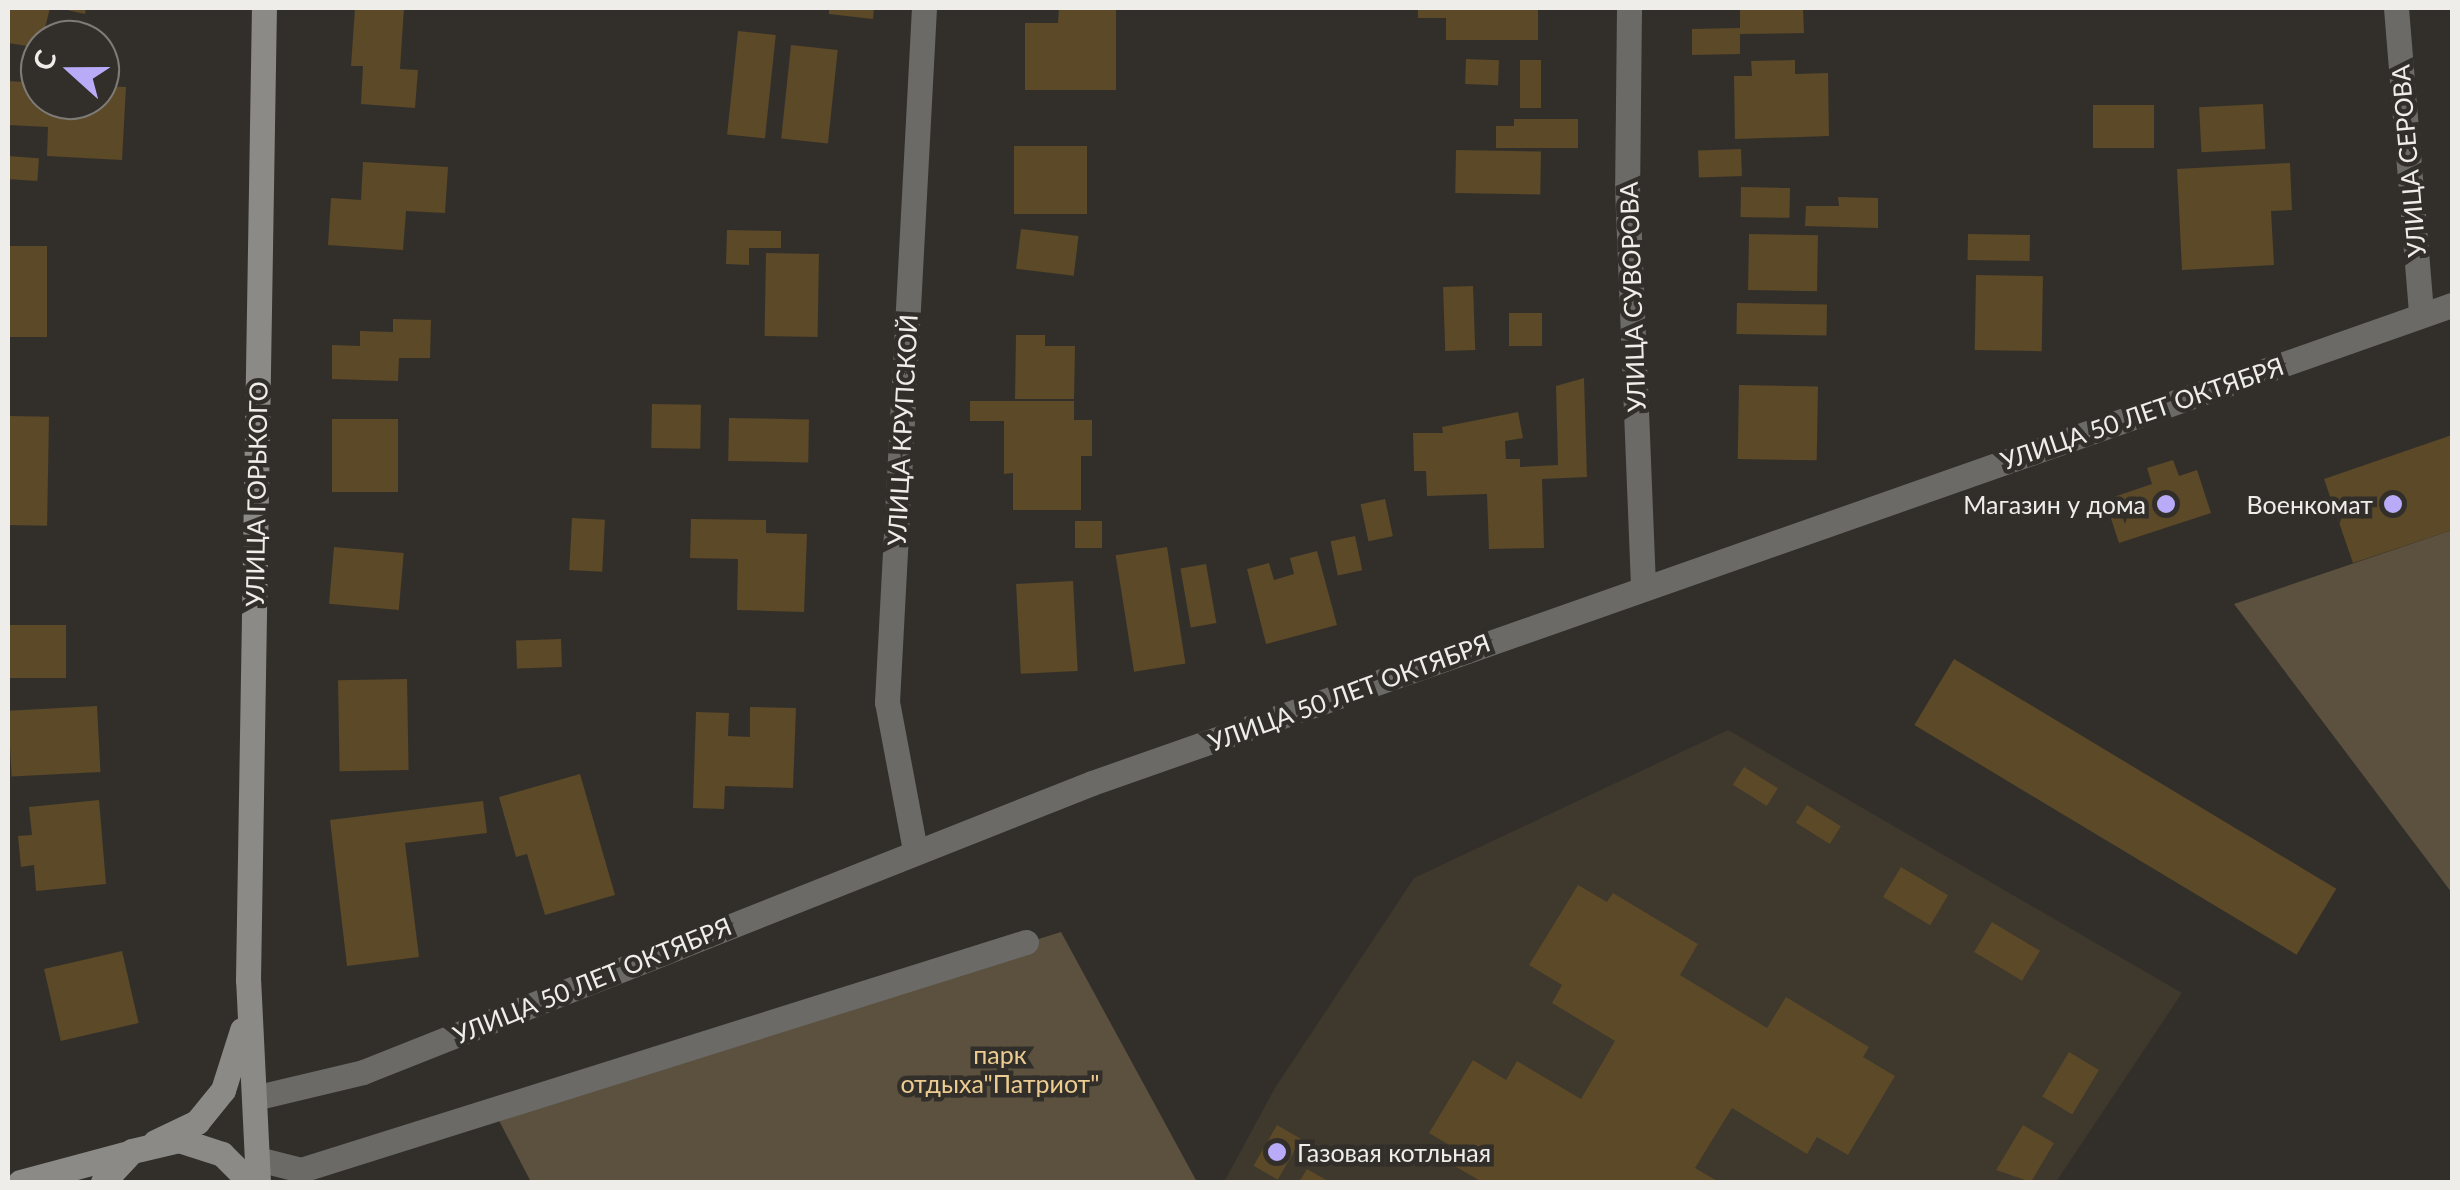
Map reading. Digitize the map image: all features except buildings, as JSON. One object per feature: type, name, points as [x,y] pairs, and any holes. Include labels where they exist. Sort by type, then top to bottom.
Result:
[{"type":"main road","name":"УЛИЦА ГОРЬКОГО","points":[[255,1175],[248,980],[264,8]]},
{"type":"main road","name":"УЛИЦА ГОРЬКОГО","points":[[144,1147],[197,1122],[223,1090],[240,1044],[248,980]]},
{"type":"main road","points":[[20,1182],[144,1147],[204,1144],[255,1175]]},
{"type":"main road","points":[[102,1182],[144,1147]]},
{"type":"street","name":"УЛИЦА КРУПСКОЙ","points":[[915,850],[887,702],[924,8]]},
{"type":"street","name":"УЛИЦА СУВОРОВА","points":[[1629,8],[1627,187],[1643,587]]},
{"type":"street","name":"УЛИЦА СЕРОВА","points":[[2396,8],[2421,315]]},
{"type":"street","name":"УЛИЦА 50 ЛЕТ ОКТЯБРЯ","points":[[254,1098],[364,1072],[915,850],[1643,587],[2452,305]]},
{"type":"street","points":[[255,1175],[301,1170],[1026,942]]},
{"type":"shaded area","points":[[1728,730],[2182,993],[2056,1182],[1224,1182],[1275,1088],[1414,878]]},
{"type":"green space","points":[[2452,530],[2452,893],[2234,604]]},
{"type":"green space","name":"парк отдыха\"Патриот\"","points":[[1061,932],[1197,1182],[531,1182],[493,1109]]},
{"type":"place","name":"Магазин у дома","points":[[2166,504]]},
{"type":"place","name":"Военкомат","points":[[2393,504]]},
{"type":"place","name":"Газовая котльная","points":[[1277,1152]]}]
